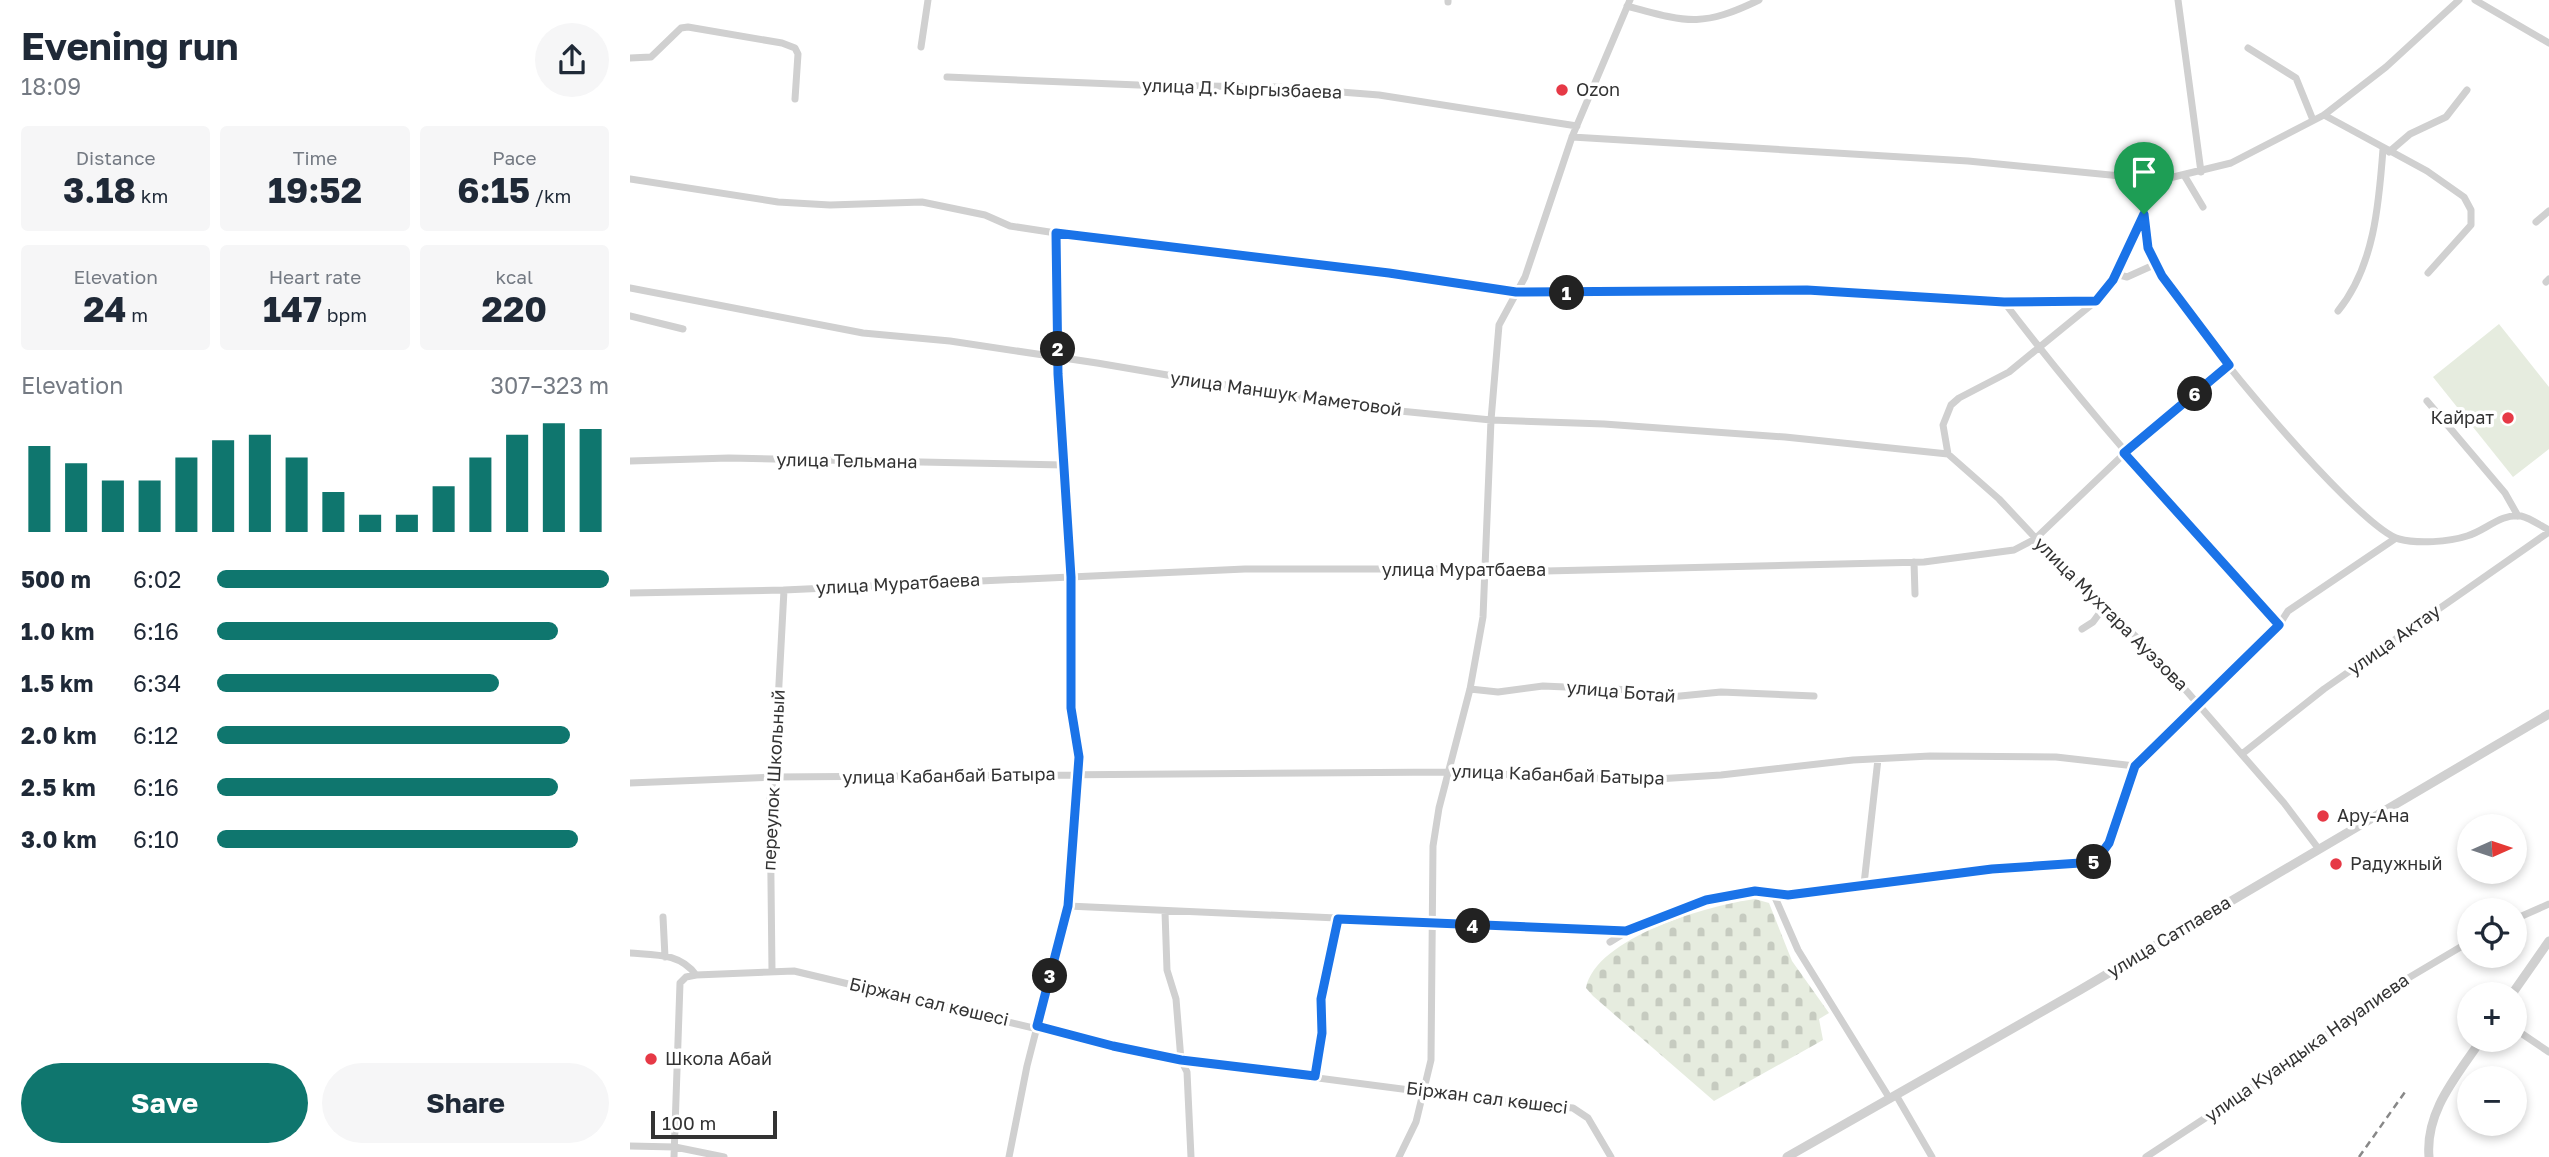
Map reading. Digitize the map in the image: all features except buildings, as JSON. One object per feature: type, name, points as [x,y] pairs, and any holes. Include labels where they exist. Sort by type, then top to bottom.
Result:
[{"type":"street","points":[[921,47],[928,0]]},
{"type":"street","points":[[1399,1157],[1426,1090],[1431,1060],[1432,861],[1435,826],[1470,689],[1483,617],[1491,420],[1499,325],[1525,276],[1572,136],[1628,3],[1684,20],[1707,20],[1725,17],[1759,0]]},
{"type":"street","points":[[2178,0],[2200,172]]},
{"type":"street","points":[[1572,136],[1968,161],[2146,179],[2184,175],[2231,163],[2324,115],[2386,67],[2459,0]]},
{"type":"street","points":[[2475,0],[2549,43]]},
{"type":"street","points":[[630,58],[651,57],[681,28],[688,27],[790,44],[798,54],[795,99]]},
{"type":"street","points":[[2248,48],[2297,78],[2313,120]]},
{"type":"street","name":"улица Д. Кыргызбаева","points":[[947,77],[1138,85],[1277,87],[1379,95],[1577,126]]},
{"type":"street","points":[[2338,311],[2359,279],[2370,243],[2386,151],[2410,134],[2446,117],[2466,90]]},
{"type":"street","points":[[2324,115],[2427,171],[2464,197],[2471,210],[2469,230],[2428,273]]},
{"type":"street","points":[[2184,175],[2203,207]]},
{"type":"street","points":[[630,179],[778,202],[830,205],[922,202],[985,215],[1010,226],[1056,233],[1389,273],[1516,292],[1807,290],[2004,302],[2096,301]]},
{"type":"street","points":[[2146,179],[2144,214],[2148,248],[2156,264],[2229,365],[2323,478],[2358,510],[2396,538]]},
{"type":"street","points":[[2536,222],[2549,211]]},
{"type":"street","points":[[1948,454],[1943,425],[1951,405],[2008,372],[2096,301],[2116,274],[2144,214]]},
{"type":"street","points":[[1009,1157],[1037,1026],[1068,906],[1079,757],[1070,684],[1071,577],[1058,358],[1056,233]]},
{"type":"street","points":[[2116,274],[2127,277],[2156,264]]},
{"type":"street","name":"улица Маншук Маметовой","points":[[630,288],[863,333],[950,341],[1349,406],[1491,420],[1604,424],[1862,444],[1948,454]]},
{"type":"street","points":[[2004,302],[2124,453],[2279,625]]},
{"type":"street","points":[[630,316],[683,329]]},
{"type":"street","name":"улица Муратбаева","points":[[630,593],[783,590],[1245,569],[1485,569],[1502,572],[1914,562],[2014,550],[2035,539],[2124,453],[2229,365]]},
{"type":"street","points":[[2427,401],[2505,494],[2518,516],[2549,531]]},
{"type":"street","name":"улица Мухтара Ауэзова","points":[[1948,454],[2000,499],[2035,539],[2150,649],[2199,703],[2318,848]]},
{"type":"street","name":"улица Тельмана","points":[[630,461],[729,458],[1064,465]]},
{"type":"street","points":[[1610,942],[1626,931],[1706,900],[1755,891],[1774,895],[1992,869],[2095,862],[2109,843],[2135,766],[2279,625],[2288,611],[2396,538],[2468,536],[2518,516]]},
{"type":"street","name":"улица Актау","points":[[2242,754],[2324,689],[2549,531]]},
{"type":"street","points":[[1914,562],[1915,594]]},
{"type":"street","name":"переулок Школьный","points":[[772,971],[770,795],[774,777],[783,590]]},
{"type":"street","points":[[2082,629],[2092,622],[2104,607]]},
{"type":"street","name":"улица Ботай","points":[[1470,689],[1497,692],[1543,686],[1633,690],[1660,698],[1721,692],[1814,696]]},
{"type":"street","name":"улица Сатпаева","points":[[1787,1157],[2549,714]]},
{"type":"street","name":"улица Кабанбай Батыра","points":[[630,783],[774,777],[1450,772],[1641,780],[1878,759],[2056,757],[2135,766]]},
{"type":"street","points":[[1864,884],[1878,759]]},
{"type":"street","points":[[1774,895],[1798,950],[1932,1157]]},
{"type":"street","points":[[2527,914],[2549,904]]},
{"type":"street","points":[[1068,906],[1433,925],[1626,931]]},
{"type":"street","points":[[1165,912],[1167,970],[1176,999],[1181,1060],[1187,1072],[1191,1157]]},
{"type":"street","points":[[663,917],[665,957]]},
{"type":"street","points":[[1315,1076],[1322,1033],[1321,999],[1338,919]]},
{"type":"street","points":[[2520,982],[2549,941]]},
{"type":"street","name":"улица Куандыка Науалиева","points":[[2146,1157],[2267,1078],[2384,993],[2457,949]]},
{"type":"street","points":[[631,953],[687,963],[696,975]]},
{"type":"street","name":"Біржан сал көшесі","points":[[674,1147],[680,983],[685,977],[696,975],[794,971],[1181,1060],[1573,1108],[1588,1118],[1611,1157]]},
{"type":"street","points":[[2527,1037],[2549,1052]]},
{"type":"street","points":[[2429,1157],[2430,1127],[2439,1103],[2473,1052]]},
{"type":"street","points":[[630,1146],[674,1147],[724,1157]]},
{"type":"street","points":[[674,1147],[674,1157]]},
{"type":"green space","name":"Кайрат","points":[[2499,324],[2549,387],[2549,449],[2513,477],[2433,377]]},
{"type":"green space","points":[[1755,899],[1769,903],[1792,961],[1829,1013],[1819,1019],[1823,1040],[1714,1101],[1586,988],[1594,970],[1610,953],[1632,939],[1684,916]]},
{"type":"railway","points":[[2359,1157],[2405,1092]]},
{"type":"place","name":"Ozon","points":[[1562,90]]},
{"type":"place","name":"Кайрат","points":[[2508,418]]},
{"type":"place","name":"Ару-Ана","points":[[2323,816]]},
{"type":"place","name":"Радужный","points":[[2336,864]]},
{"type":"place","name":"Школа Абай","points":[[651,1059]]},
{"type":"route","points":[[2144,214],[2148,248],[2162,276],[2229,365],[2124,453],[2279,625],[2135,766],[2109,843],[2095,862],[1992,869],[1788,895],[1755,891],[1706,900],[1626,931],[1527,929],[1338,919],[1321,999],[1322,1033],[1315,1076],[1181,1060],[1037,1026],[1068,906],[1079,757],[1071,708],[1071,577],[1058,374],[1056,233],[1389,273],[1516,292],[1807,290],[2004,302],[2096,301],[2113,280],[2144,214]]}]
